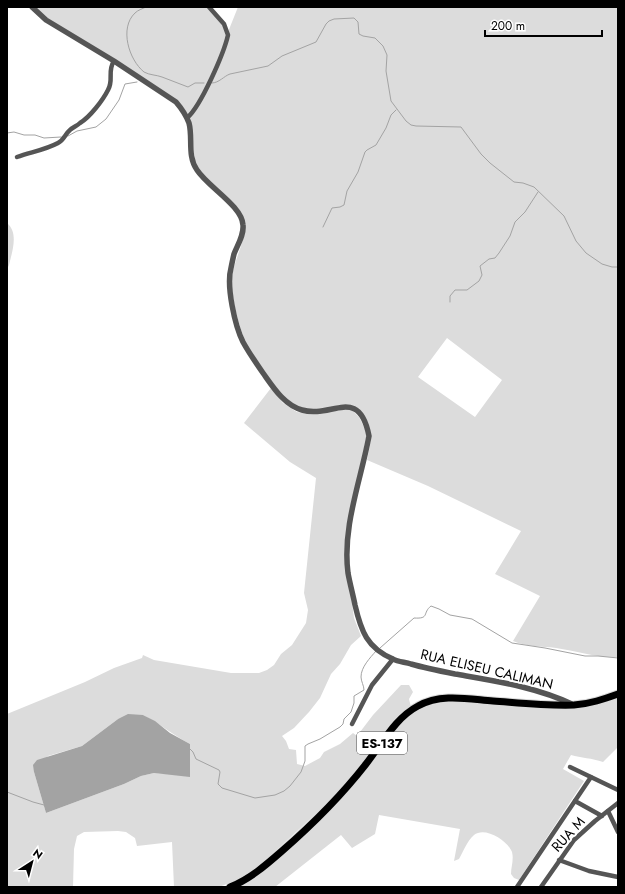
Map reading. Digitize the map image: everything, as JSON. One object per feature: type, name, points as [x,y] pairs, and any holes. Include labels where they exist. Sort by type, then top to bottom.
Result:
[{"type":"main road","name":"ES-137","points":[[230,887],[251,876],[268,863],[310,825],[345,790],[400,720],[419,705],[433,700],[452,698],[575,705],[592,702],[618,694]]},
{"type":"street","points":[[32,7],[46,20],[114,61],[176,102],[187,118],[197,106],[228,35],[227,28],[209,7]]},
{"type":"street","points":[[17,157],[59,143],[63,140],[69,130],[85,120],[108,91],[110,83],[110,70],[114,61]]},
{"type":"street","name":"RUA ELISEU CALIMAN","points":[[187,118],[191,153],[196,168],[210,185],[237,209],[243,224],[243,232],[231,266],[229,283],[234,313],[240,335],[251,356],[277,392],[285,401],[294,407],[302,411],[312,412],[349,407],[356,410],[362,417],[367,427],[369,436],[351,514],[348,539],[348,572],[360,626],[365,637],[378,650],[393,659],[428,668],[534,690],[558,697],[575,705]]},
{"type":"street","points":[[352,724],[372,685],[393,659]]},
{"type":"street","points":[[570,767],[618,790]]},
{"type":"street","points":[[517,887],[591,777]]},
{"type":"street","points":[[575,801],[602,816]]},
{"type":"street","name":"RUA M","points":[[541,887],[574,840],[618,803]]},
{"type":"street","points":[[608,811],[618,832]]},
{"type":"street","points":[[559,860],[589,871],[618,877]]},
{"type":"shaded area","points":[[34,7],[207,7],[228,32],[238,7],[618,7],[618,657],[594,655],[529,645],[513,641],[540,596],[495,574],[521,531],[428,486],[367,460],[371,440],[359,411],[329,409],[304,410],[287,399],[269,380],[248,347],[235,309],[232,279],[235,263],[243,240],[245,225],[243,217],[211,185],[196,164],[190,120],[184,109],[175,99],[54,25]],"holes":[[[447,338],[502,380],[475,417],[418,377]]]},
{"type":"shaded area","points":[[7,223],[13,232],[14,243],[7,269]]},
{"type":"shaded area","points":[[271,388],[283,403],[297,412],[310,414],[347,409],[353,411],[359,417],[367,433],[347,534],[354,618],[361,636],[351,645],[340,664],[331,674],[320,698],[309,712],[294,728],[282,736],[289,749],[296,750],[297,764],[305,766],[320,758],[324,752],[340,744],[353,733],[357,736],[373,715],[401,685],[409,685],[413,692],[409,699],[411,707],[345,787],[258,867],[237,880],[219,887],[174,887],[172,842],[137,846],[135,838],[126,832],[84,832],[77,836],[74,849],[73,887],[7,887],[7,714],[85,682],[114,668],[142,658],[143,655],[154,660],[231,673],[259,673],[274,665],[281,654],[292,645],[306,623],[308,610],[304,593],[316,478],[290,462],[244,423]],"holes":[[[143,715],[190,744],[170,774],[154,773],[141,776],[124,784],[46,813],[34,772],[48,756],[82,746],[118,719]]]},
{"type":"shaded area","points":[[618,696],[618,747],[603,762],[571,755],[563,769],[584,781],[519,880],[514,878],[511,874],[513,855],[510,848],[496,836],[484,832],[474,835],[467,843],[459,859],[454,861],[460,829],[379,815],[375,834],[352,848],[341,835],[275,887],[241,887],[262,871],[340,800],[401,724],[412,714],[425,707],[440,703],[475,702],[543,707]]},
{"type":"shaded area","points":[[128,714],[143,715],[190,744],[190,777],[154,773],[141,776],[124,784],[46,813],[34,772],[33,765],[37,760],[82,746],[118,719]]},
{"type":"waterway","points":[[146,7],[139,10],[130,19],[127,35],[130,52],[139,67],[146,73],[162,77],[188,87],[195,83],[204,83]]},
{"type":"waterway","points":[[212,83],[217,82],[230,74],[268,66],[282,56],[316,42],[329,21],[334,19],[354,18],[358,22],[359,34],[375,38],[383,46],[387,55],[386,71],[391,101],[406,121],[411,125],[416,126],[461,127],[481,154],[490,163],[514,182],[523,183],[534,187],[564,216],[576,241],[586,253],[602,264],[618,267]]},
{"type":"waterway","points":[[68,136],[77,131],[96,127],[106,119],[119,100],[125,84],[137,82]]},
{"type":"waterway","points":[[323,227],[332,208],[344,205],[347,191],[358,172],[365,152],[376,145],[386,128],[391,115],[396,110]]},
{"type":"waterway","points":[[7,133],[14,132],[44,138],[61,137]]},
{"type":"waterway","points":[[450,302],[450,296],[455,290],[467,290],[479,281],[482,275],[480,266],[489,259],[495,258],[499,253],[510,236],[515,222],[525,212],[538,192]]},
{"type":"waterway","points":[[380,648],[414,618],[422,618],[431,606],[450,615],[472,619],[512,643],[585,656],[618,658]]},
{"type":"waterway","points":[[190,749],[196,759],[219,770],[218,784],[222,788],[255,798],[275,795],[284,791],[301,772],[305,761],[305,746],[340,727],[343,724],[344,719],[351,712],[354,703],[354,696],[364,690],[361,677],[362,670],[376,651]]},
{"type":"waterway","points":[[7,792],[44,805]]}]
